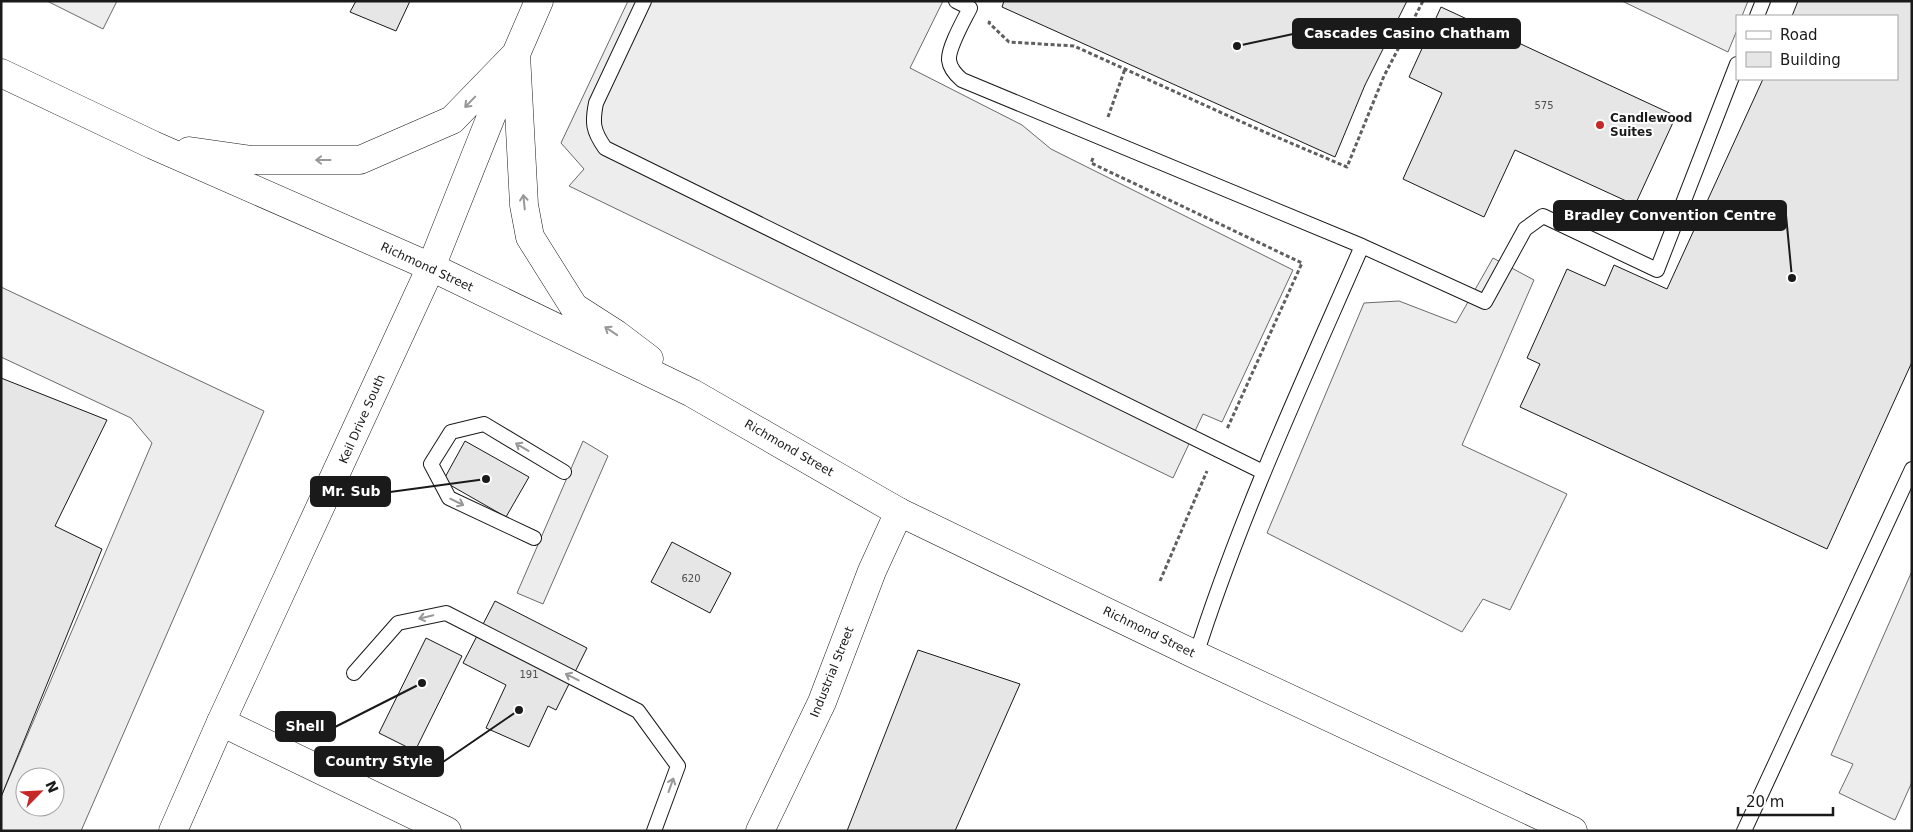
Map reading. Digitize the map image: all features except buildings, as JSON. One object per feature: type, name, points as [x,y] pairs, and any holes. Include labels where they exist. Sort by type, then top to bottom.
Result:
[{"type":"main road","name":"Keil Drive South","points":[[173,831],[221,722],[431,267],[539,1]]},
{"type":"main road","points":[[153,145],[252,160],[360,160],[452,120],[516,54]]},
{"type":"main road","points":[[516,54],[524,205],[530,237],[574,307],[616,334],[692,393]]},
{"type":"main road","name":"Richmond Street","points":[[1,73],[153,145],[431,267],[692,393],[899,512],[1196,655],[1573,831]]},
{"type":"main road","name":"Industrial Street","points":[[760,831],[822,702],[872,572],[899,512]]},
{"type":"main road","points":[[221,722],[447,831]]},
{"type":"lane","points":[[644,1],[596,103],[593,121],[598,137],[605,148],[1263,472]]},
{"type":"lane","points":[[956,1],[971,4],[949,60],[953,72],[962,80],[1362,246],[1484,302],[1524,229],[1543,216],[1657,270],[1736,67]]},
{"type":"lane","points":[[1757,15],[1763,1]]},
{"type":"lane","points":[[1196,655],[1216,595],[1263,472],[1362,246]]},
{"type":"lane","points":[[534,538],[449,498],[432,464],[451,432],[484,424],[564,472]]},
{"type":"lane","points":[[1744,831],[1912,469]]},
{"type":"lane","points":[[354,672],[398,623],[446,613],[638,711],[678,766],[654,831]]},
{"type":"path","points":[[991,16],[989,23],[1009,42],[1074,46],[1253,127],[1347,167],[1384,76],[1422,1]]},
{"type":"path","points":[[1126,69],[1091,163],[1302,263],[1226,430]]},
{"type":"path","points":[[1160,581],[1207,470]]},
{"type":"shaded area","points":[[47,1],[117,1],[103,29]]},
{"type":"shaded area","points":[[628,1],[943,1],[910,68],[1022,125],[1051,149],[1293,270],[1222,422],[1203,414],[1173,478],[569,186],[584,169],[561,143]]},
{"type":"shaded area","points":[[1622,1],[1748,1],[1742,15],[1736,15],[1736,32],[1728,52]]},
{"type":"shaded area","points":[[1493,258],[1534,280],[1462,445],[1567,494],[1510,610],[1483,599],[1462,632],[1267,533],[1364,303],[1399,301],[1456,323]]},
{"type":"shaded area","points":[[1,287],[264,411],[81,831],[1,831],[1,797],[152,443],[131,418],[1,357]]},
{"type":"shaded area","points":[[583,441],[608,456],[543,604],[517,593]]},
{"type":"shaded area","points":[[1912,571],[1912,782],[1895,820],[1839,793],[1853,764],[1831,755]]},
{"type":"place","name":"Cascades Casino Chatham","points":[[1237,46]]},
{"type":"place","name":"Candlewood Suites","points":[[1600,125]]},
{"type":"place","name":"Bradley Convention Centre","points":[[1792,278]]},
{"type":"place","name":"Mr. Sub","points":[[486,479]]},
{"type":"place","name":"Shell","points":[[422,683]]},
{"type":"place","name":"Country Style","points":[[519,710]]}]
